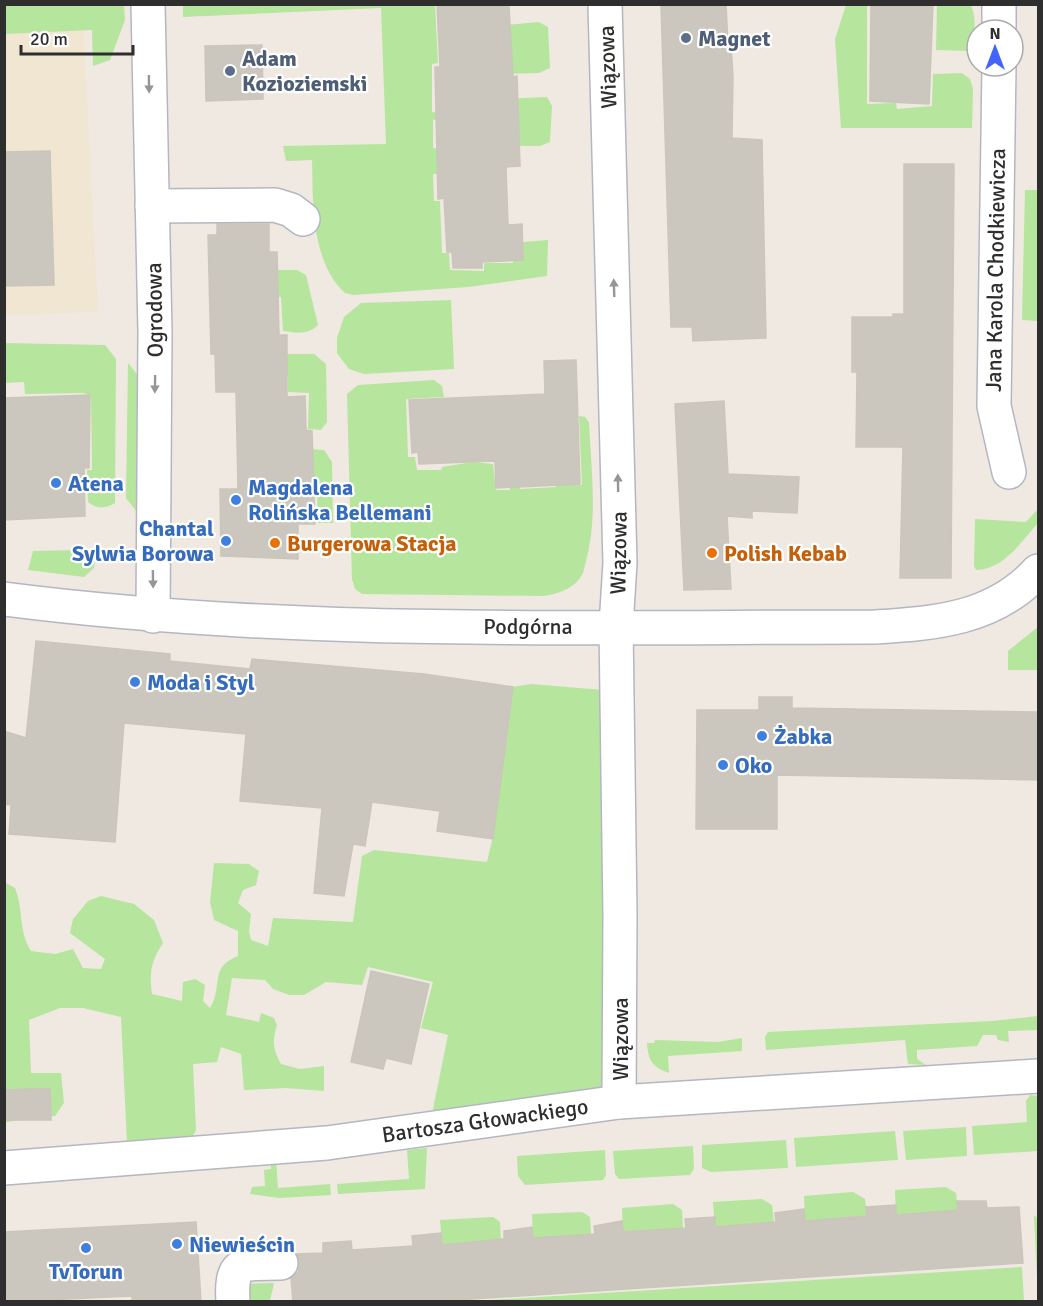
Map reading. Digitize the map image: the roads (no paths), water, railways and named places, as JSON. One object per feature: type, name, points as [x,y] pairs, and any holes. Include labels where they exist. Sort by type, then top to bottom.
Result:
[{"type":"street","name":"Ogrodowa","points":[[148,4],[155,332],[153,616]]},
{"type":"street","name":"Wiązowa","points":[[605,4],[620,551],[616,626],[620,1102]]},
{"type":"street","name":"Jana Karola Chodkiewicza","points":[[999,78],[993,406],[1009,472]]},
{"type":"street","points":[[152,206],[275,205],[291,210],[303,219]]},
{"type":"street","name":"Podgórna","points":[[4,599],[153,616],[308,622],[875,627],[929,624],[957,619],[992,606],[1025,585],[1038,571]]},
{"type":"street","name":"Bartosza Głowackiego","points":[[4,1168],[327,1143],[620,1102],[1038,1076]]},
{"type":"street","points":[[233,1302],[233,1273],[243,1265],[281,1263]]},
{"type":"place","name":"Magnet","points":[[686,38]]},
{"type":"place","name":"Adam Kozioziemski","points":[[230,71]]},
{"type":"place","name":"Atena","points":[[56,483]]},
{"type":"place","name":"Magdalena Rolińska Bellemani","points":[[236,500]]},
{"type":"place","name":"Chantal Sylwia Borowa","points":[[226,541]]},
{"type":"place","name":"Burgerowa Stacja","points":[[275,543]]},
{"type":"place","name":"Polish Kebab","points":[[712,553]]},
{"type":"place","name":"Moda i Styl","points":[[135,682]]},
{"type":"place","name":"Żabka","points":[[762,736]]},
{"type":"place","name":"Oko","points":[[723,765]]},
{"type":"place","name":"Niewieścin","points":[[177,1244]]},
{"type":"place","name":"TvTorun","points":[[86,1248]]}]
